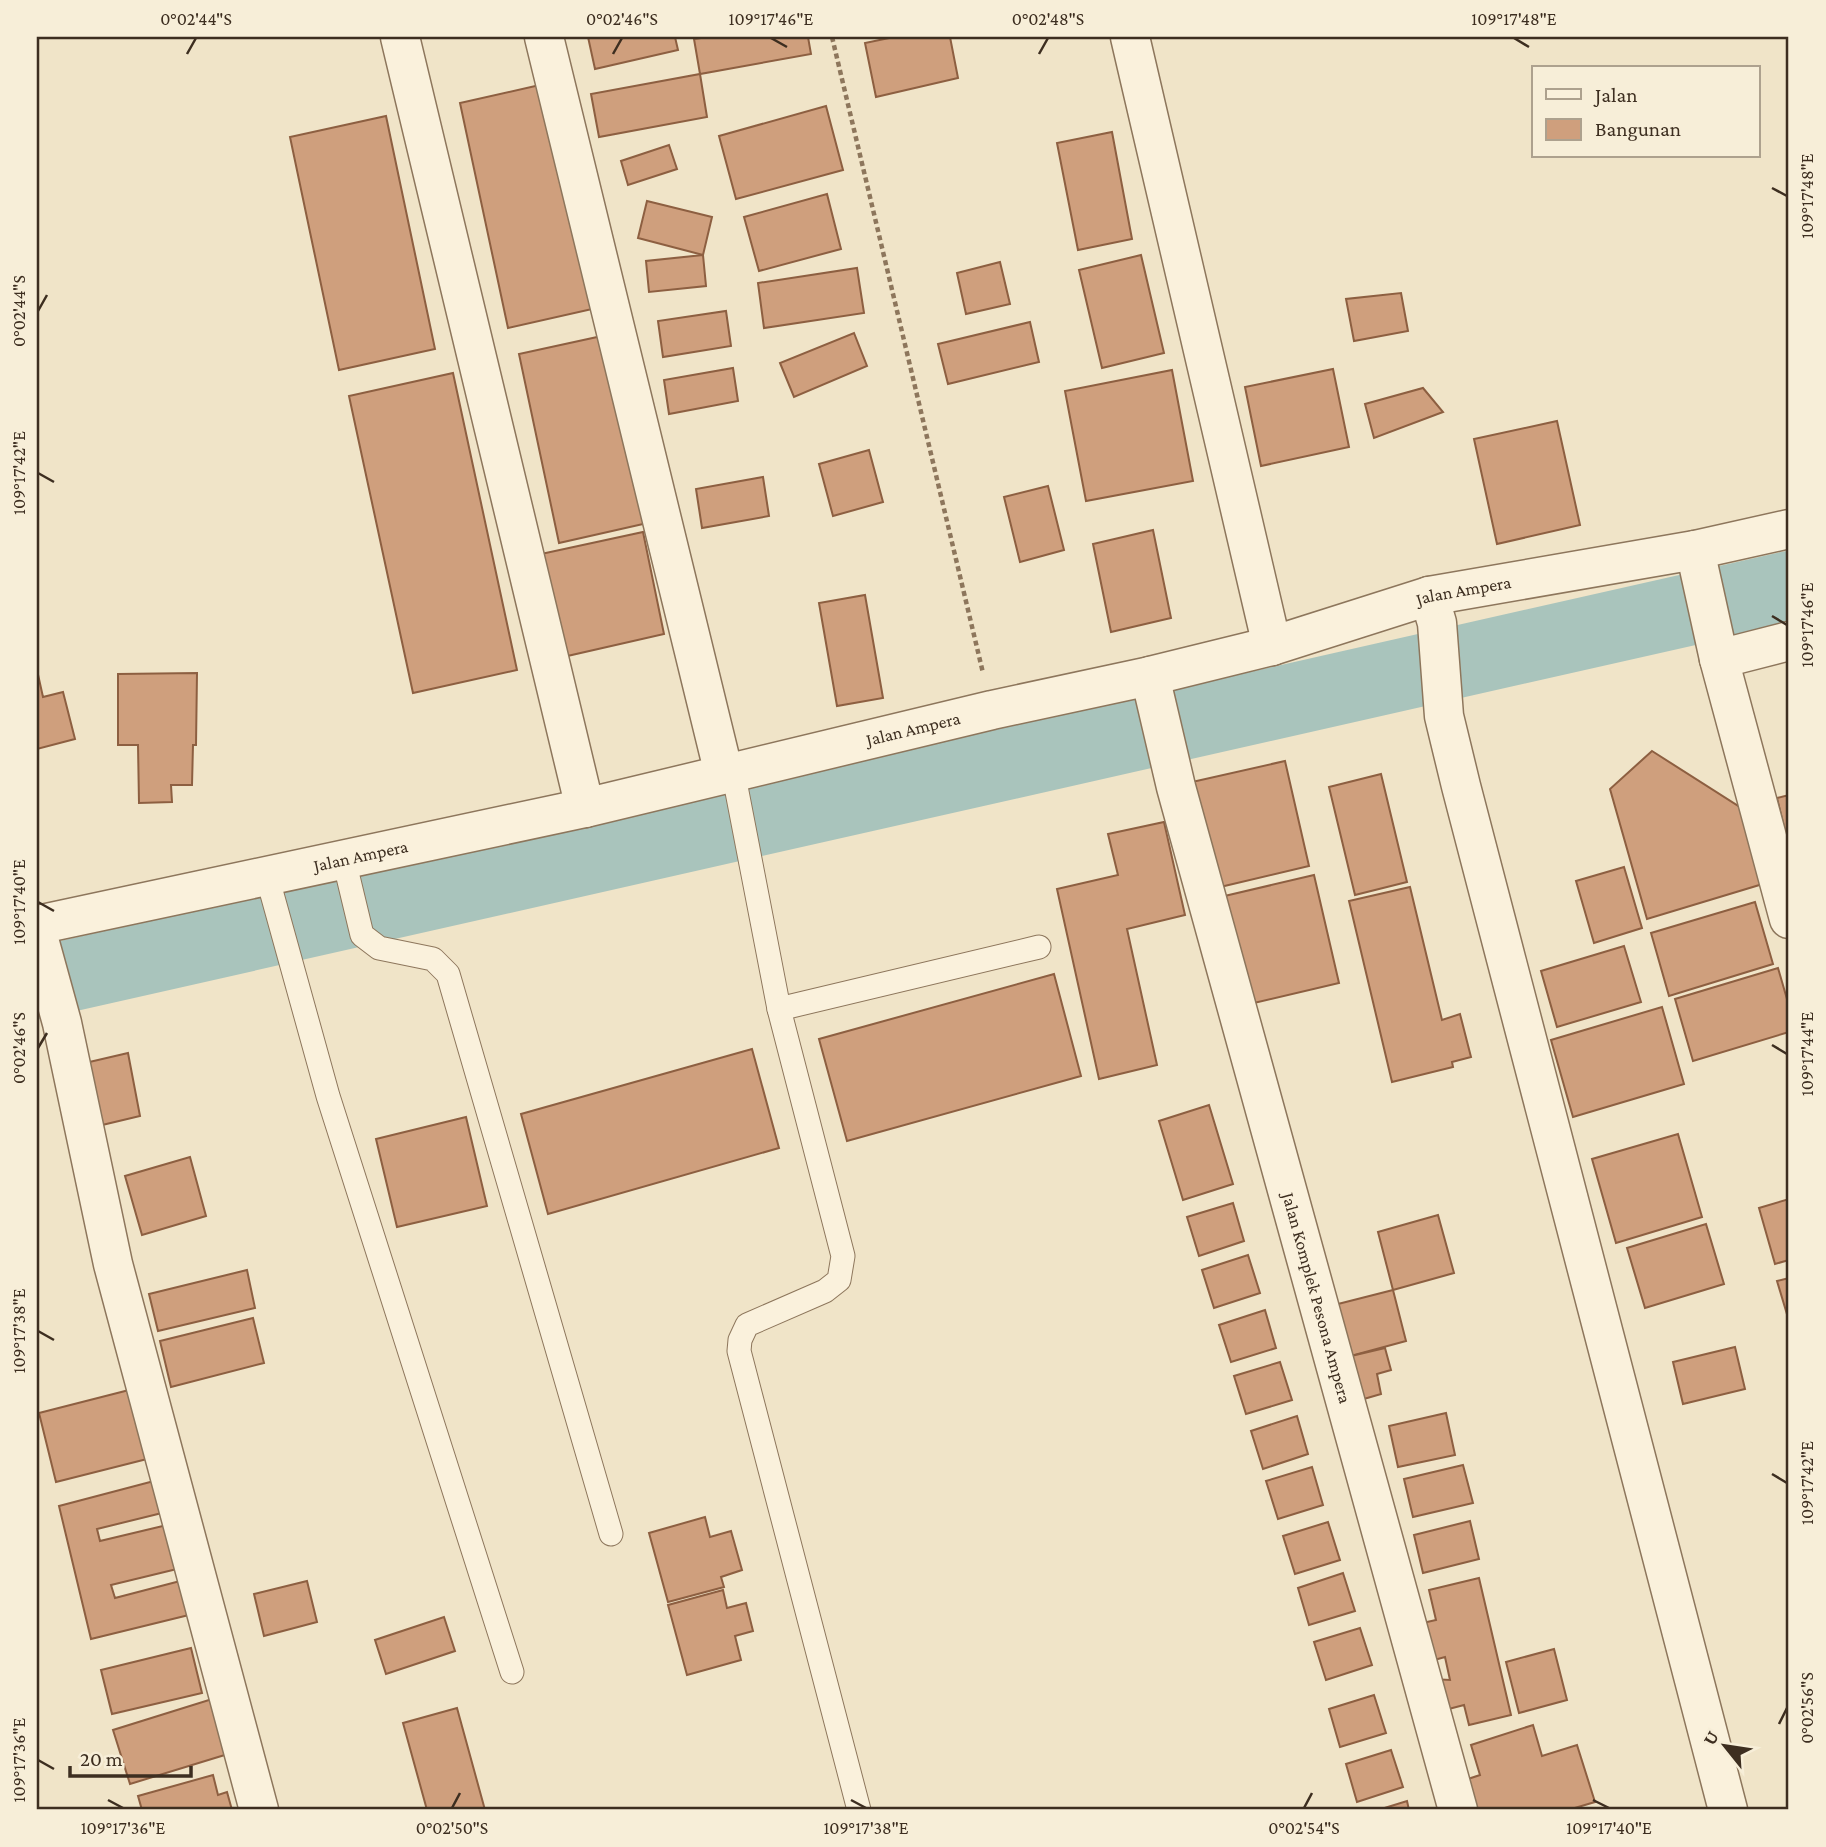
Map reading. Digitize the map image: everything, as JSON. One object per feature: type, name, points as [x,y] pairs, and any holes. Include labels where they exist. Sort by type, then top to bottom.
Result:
[{"type":"street","points":[[400,37],[584,808]]},
{"type":"street","points":[[544,37],[731,775]]},
{"type":"street","points":[[1130,37],[1272,646]]},
{"type":"street","name":"Jalan Ampera","points":[[38,934],[347,873],[584,808],[731,775],[992,710],[1789,529]]},
{"type":"street","points":[[1695,550],[1719,659],[1789,919]]},
{"type":"street","points":[[1433,609],[1442,701],[1461,786],[1728,1810]]},
{"type":"street","points":[[1719,659],[1789,641]]},
{"type":"street","name":"Jalan Komplek Pesona Ampera","points":[[1150,676],[1175,787],[1458,1810]]},
{"type":"street","points":[[38,934],[62,1023],[113,1264],[258,1810]]},
{"type":"lane","points":[[731,775],[779,1009],[843,1256],[839,1280],[825,1291],[747,1325],[740,1340],[739,1351],[859,1810]]},
{"type":"lane","points":[[347,873],[362,935],[379,948],[433,959],[448,974],[611,1534]]},
{"type":"lane","points":[[270,888],[328,1096],[512,1672]]},
{"type":"lane","points":[[779,1009],[1040,947]]},
{"type":"path","points":[[832,37],[992,710]]},
{"type":"building","points":[[588,37],[675,37],[678,50],[595,69]]},
{"type":"building","points":[[808,37],[811,54],[700,74],[694,39]]},
{"type":"building","points":[[894,37],[950,37],[958,78],[876,97],[865,43]]},
{"type":"building","points":[[700,74],[707,117],[599,137],[591,94]]},
{"type":"building","points":[[553,82],[601,307],[508,328],[460,103]]},
{"type":"building","points":[[826,106],[843,170],[736,199],[719,136]]},
{"type":"building","points":[[386,116],[435,349],[339,370],[290,137]]},
{"type":"building","points":[[1112,132],[1132,239],[1078,250],[1057,143]]},
{"type":"building","points":[[669,145],[677,169],[628,185],[621,161]]},
{"type":"building","points":[[827,194],[841,249],[759,271],[744,217]]},
{"type":"building","points":[[647,201],[712,217],[703,255],[638,238]]},
{"type":"building","points":[[703,255],[706,286],[649,292],[646,261]]},
{"type":"building","points":[[1141,255],[1164,353],[1102,368],[1079,270]]},
{"type":"building","points":[[1000,262],[1010,304],[966,314],[957,273]]},
{"type":"building","points":[[857,268],[864,313],[764,328],[758,283]]},
{"type":"building","points":[[1401,293],[1408,331],[1354,341],[1346,299]]},
{"type":"building","points":[[726,311],[731,346],[663,357],[658,321]]},
{"type":"building","points":[[1030,322],[1039,362],[948,384],[938,344]]},
{"type":"building","points":[[854,333],[867,366],[794,397],[780,363]]},
{"type":"building","points":[[611,334],[652,522],[559,543],[519,354]]},
{"type":"building","points":[[733,368],[738,401],[669,414],[664,380]]},
{"type":"building","points":[[1333,369],[1349,447],[1261,466],[1245,387]]},
{"type":"building","points":[[1172,370],[1193,481],[1086,501],[1065,391]]},
{"type":"building","points":[[453,373],[517,670],[413,693],[349,396]]},
{"type":"building","points":[[1423,388],[1443,412],[1374,438],[1365,404]]},
{"type":"building","points":[[1557,421],[1580,525],[1497,544],[1474,439]]},
{"type":"building","points":[[869,450],[883,502],[833,516],[819,464]]},
{"type":"building","points":[[763,477],[769,516],[702,528],[696,489]]},
{"type":"building","points":[[1048,486],[1064,550],[1020,562],[1004,497]]},
{"type":"building","points":[[1153,530],[1171,618],[1111,632],[1093,544]]},
{"type":"building","points":[[643,532],[664,634],[563,657],[541,554]]},
{"type":"building","points":[[865,595],[883,698],[837,706],[819,603]]},
{"type":"building","points":[[37,670],[43,697],[63,692],[75,739],[37,749]]},
{"type":"building","points":[[197,673],[196,745],[193,745],[192,785],[171,785],[172,802],[139,803],[138,745],[118,745],[118,674]]},
{"type":"building","points":[[1652,751],[1746,811],[1766,883],[1647,919],[1610,789]]},
{"type":"building","points":[[1285,761],[1309,866],[1216,888],[1192,782]]},
{"type":"building","points":[[1381,774],[1407,882],[1355,895],[1329,787]]},
{"type":"building","points":[[1789,795],[1789,848],[1777,798]]},
{"type":"building","points":[[1164,822],[1185,915],[1127,929],[1157,1065],[1099,1079],[1057,889],[1118,875],[1108,834]]},
{"type":"building","points":[[1624,867],[1642,928],[1594,943],[1576,881]]},
{"type":"building","points":[[1314,875],[1339,983],[1241,1006],[1216,898]]},
{"type":"building","points":[[1410,887],[1442,1020],[1460,1014],[1471,1057],[1452,1062],[1453,1067],[1392,1082],[1349,901]]},
{"type":"building","points":[[1755,902],[1773,964],[1669,996],[1651,933]]},
{"type":"building","points":[[1624,946],[1641,1002],[1557,1027],[1541,971]]},
{"type":"building","points":[[1778,968],[1789,1006],[1789,1032],[1693,1061],[1675,999]]},
{"type":"building","points":[[1054,974],[1081,1076],[847,1141],[819,1039]]},
{"type":"building","points":[[1662,1007],[1684,1084],[1573,1117],[1551,1040]]},
{"type":"building","points":[[752,1049],[779,1148],[548,1214],[521,1114]]},
{"type":"building","points":[[128,1053],[140,1116],[98,1126],[85,1063]]},
{"type":"building","points":[[1209,1105],[1233,1184],[1183,1200],[1159,1121]]},
{"type":"building","points":[[466,1117],[487,1206],[397,1227],[376,1139]]},
{"type":"building","points":[[1678,1134],[1702,1217],[1616,1243],[1592,1159]]},
{"type":"building","points":[[190,1157],[206,1216],[142,1235],[125,1176]]},
{"type":"building","points":[[1789,1199],[1789,1260],[1775,1264],[1759,1208]]},
{"type":"building","points":[[1233,1203],[1244,1241],[1199,1256],[1187,1217]]},
{"type":"building","points":[[1438,1215],[1454,1273],[1393,1290],[1378,1232]]},
{"type":"building","points":[[1706,1224],[1724,1284],[1645,1308],[1627,1248]]},
{"type":"building","points":[[1248,1255],[1260,1293],[1214,1308],[1202,1270]]},
{"type":"building","points":[[247,1270],[255,1308],[158,1331],[149,1294]]},
{"type":"building","points":[[1789,1278],[1789,1321],[1777,1281]]},
{"type":"building","points":[[1393,1290],[1406,1341],[1347,1357],[1334,1305]]},
{"type":"building","points":[[1265,1310],[1276,1348],[1231,1362],[1219,1325]]},
{"type":"building","points":[[253,1318],[264,1363],[171,1387],[160,1341]]},
{"type":"building","points":[[1735,1347],[1745,1389],[1683,1404],[1673,1362]]},
{"type":"building","points":[[1385,1348],[1391,1370],[1377,1374],[1381,1394],[1357,1401],[1347,1357]]},
{"type":"building","points":[[1280,1362],[1292,1400],[1246,1414],[1234,1376]]},
{"type":"building","points":[[133,1389],[151,1458],[56,1482],[39,1413]]},
{"type":"building","points":[[1446,1413],[1455,1455],[1398,1467],[1389,1426]]},
{"type":"building","points":[[1297,1416],[1308,1454],[1263,1469],[1251,1431]]},
{"type":"building","points":[[1463,1465],[1473,1503],[1413,1517],[1404,1479]]},
{"type":"building","points":[[1312,1467],[1323,1505],[1278,1519],[1266,1481]]},
{"type":"building","points":[[154,1481],[162,1513],[97,1529],[100,1541],[167,1525],[177,1569],[111,1585],[115,1598],[184,1580],[193,1614],[91,1639],[59,1506]]},
{"type":"building","points":[[705,1517],[710,1537],[731,1531],[742,1570],[721,1577],[724,1587],[668,1602],[649,1533]]},
{"type":"building","points":[[1470,1521],[1479,1559],[1423,1573],[1414,1535]]},
{"type":"building","points":[[1328,1522],[1340,1560],[1295,1574],[1283,1536]]},
{"type":"building","points":[[1343,1573],[1355,1611],[1309,1625],[1298,1588]]},
{"type":"building","points":[[1479,1578],[1511,1715],[1469,1725],[1464,1705],[1441,1711],[1433,1679],[1450,1680],[1445,1657],[1427,1662],[1418,1624],[1436,1620],[1429,1590]]},
{"type":"building","points":[[307,1581],[317,1622],[264,1636],[254,1594]]},
{"type":"building","points":[[723,1590],[727,1608],[746,1603],[753,1631],[735,1636],[741,1660],[687,1675],[668,1605]]},
{"type":"building","points":[[444,1617],[455,1651],[386,1674],[375,1640]]},
{"type":"building","points":[[1360,1628],[1372,1665],[1326,1680],[1314,1642]]},
{"type":"building","points":[[191,1648],[202,1693],[112,1714],[101,1670]]},
{"type":"building","points":[[1554,1649],[1567,1700],[1519,1713],[1506,1662]]},
{"type":"building","points":[[225,1695],[241,1750],[130,1784],[113,1730]]},
{"type":"building","points":[[1374,1695],[1386,1733],[1340,1747],[1329,1709]]},
{"type":"building","points":[[457,1708],[485,1810],[427,1810],[403,1723]]},
{"type":"building","points":[[1533,1725],[1542,1756],[1577,1745],[1595,1802],[1568,1810],[1474,1810],[1465,1780],[1480,1775],[1471,1745]]},
{"type":"building","points":[[1391,1750],[1403,1787],[1357,1802],[1346,1764]]},
{"type":"building","points":[[213,1775],[218,1795],[227,1792],[232,1810],[142,1810],[138,1796]]},
{"type":"building","points":[[1407,1801],[1409,1810],[1378,1810]]},
{"type":"waterway","points":[[37,983],[1789,587]]}]
